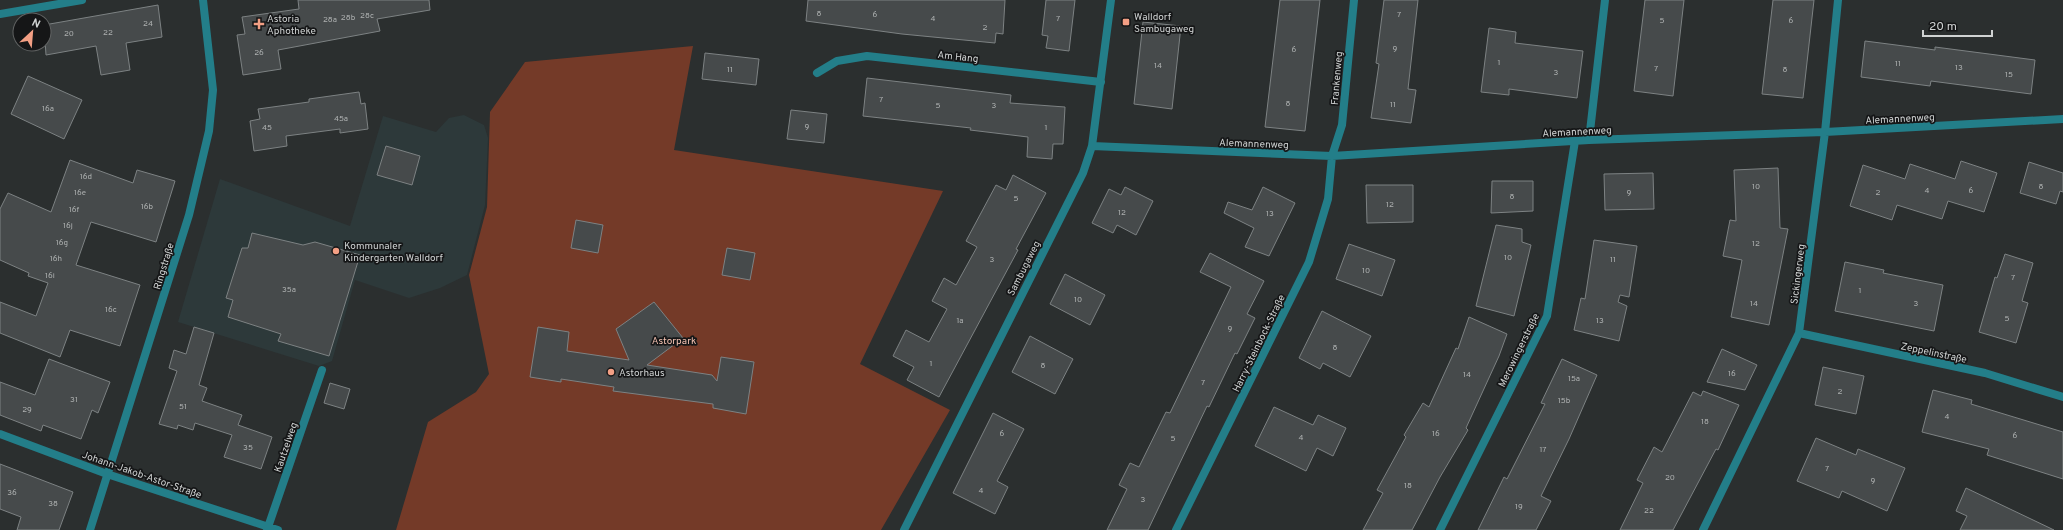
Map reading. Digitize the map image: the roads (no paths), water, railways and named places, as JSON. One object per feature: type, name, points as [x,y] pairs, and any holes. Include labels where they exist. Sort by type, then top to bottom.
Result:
[{"type":"street","points":[[0,14],[82,0]]},
{"type":"street","name":"Ringstraße","points":[[90,530],[189,215],[209,131],[213,90],[203,0]]},
{"type":"street","name":"Sambugaweg","points":[[904,530],[1082,173],[1092,146],[1111,0]]},
{"type":"street","name":"Frankenweg","points":[[1332,156],[1342,125],[1354,0]]},
{"type":"street","points":[[1589,140],[1605,0]]},
{"type":"street","name":"Sickingerweg","points":[[1703,530],[1799,333],[1825,132],[1838,0]]},
{"type":"street","name":"Am Hang","points":[[817,73],[837,61],[867,56],[1101,82]]},
{"type":"street","name":"Alemannenweg","points":[[1092,146],[1332,156],[1589,140],[1825,132],[2063,119]]},
{"type":"street","name":"Merowingerstraße","points":[[1440,530],[1547,316],[1575,141]]},
{"type":"street","name":"Harry-Steinbock-Straße","points":[[1176,530],[1309,262],[1328,199],[1332,156]]},
{"type":"street","name":"Zeppelinstraße","points":[[1799,333],[1985,373],[2063,398]]},
{"type":"street","name":"Kautzelweg","points":[[268,529],[322,370]]},
{"type":"street","name":"Johann-Jakob-Astor-Straße","points":[[0,434],[107,474],[268,529],[278,530]]},
{"type":"place","name":"Walldorf Sambugaweg","points":[[1126,22]]},
{"type":"place","name":"Astoria Aphotheke","points":[[259,24]]},
{"type":"place","name":"Kommunaler Kindergarten Walldorf","points":[[336,251]]},
{"type":"place","name":"Astorhaus","points":[[611,372]]},
{"type":"park label","name":"Astorpark","points":[[674,340]]}]
